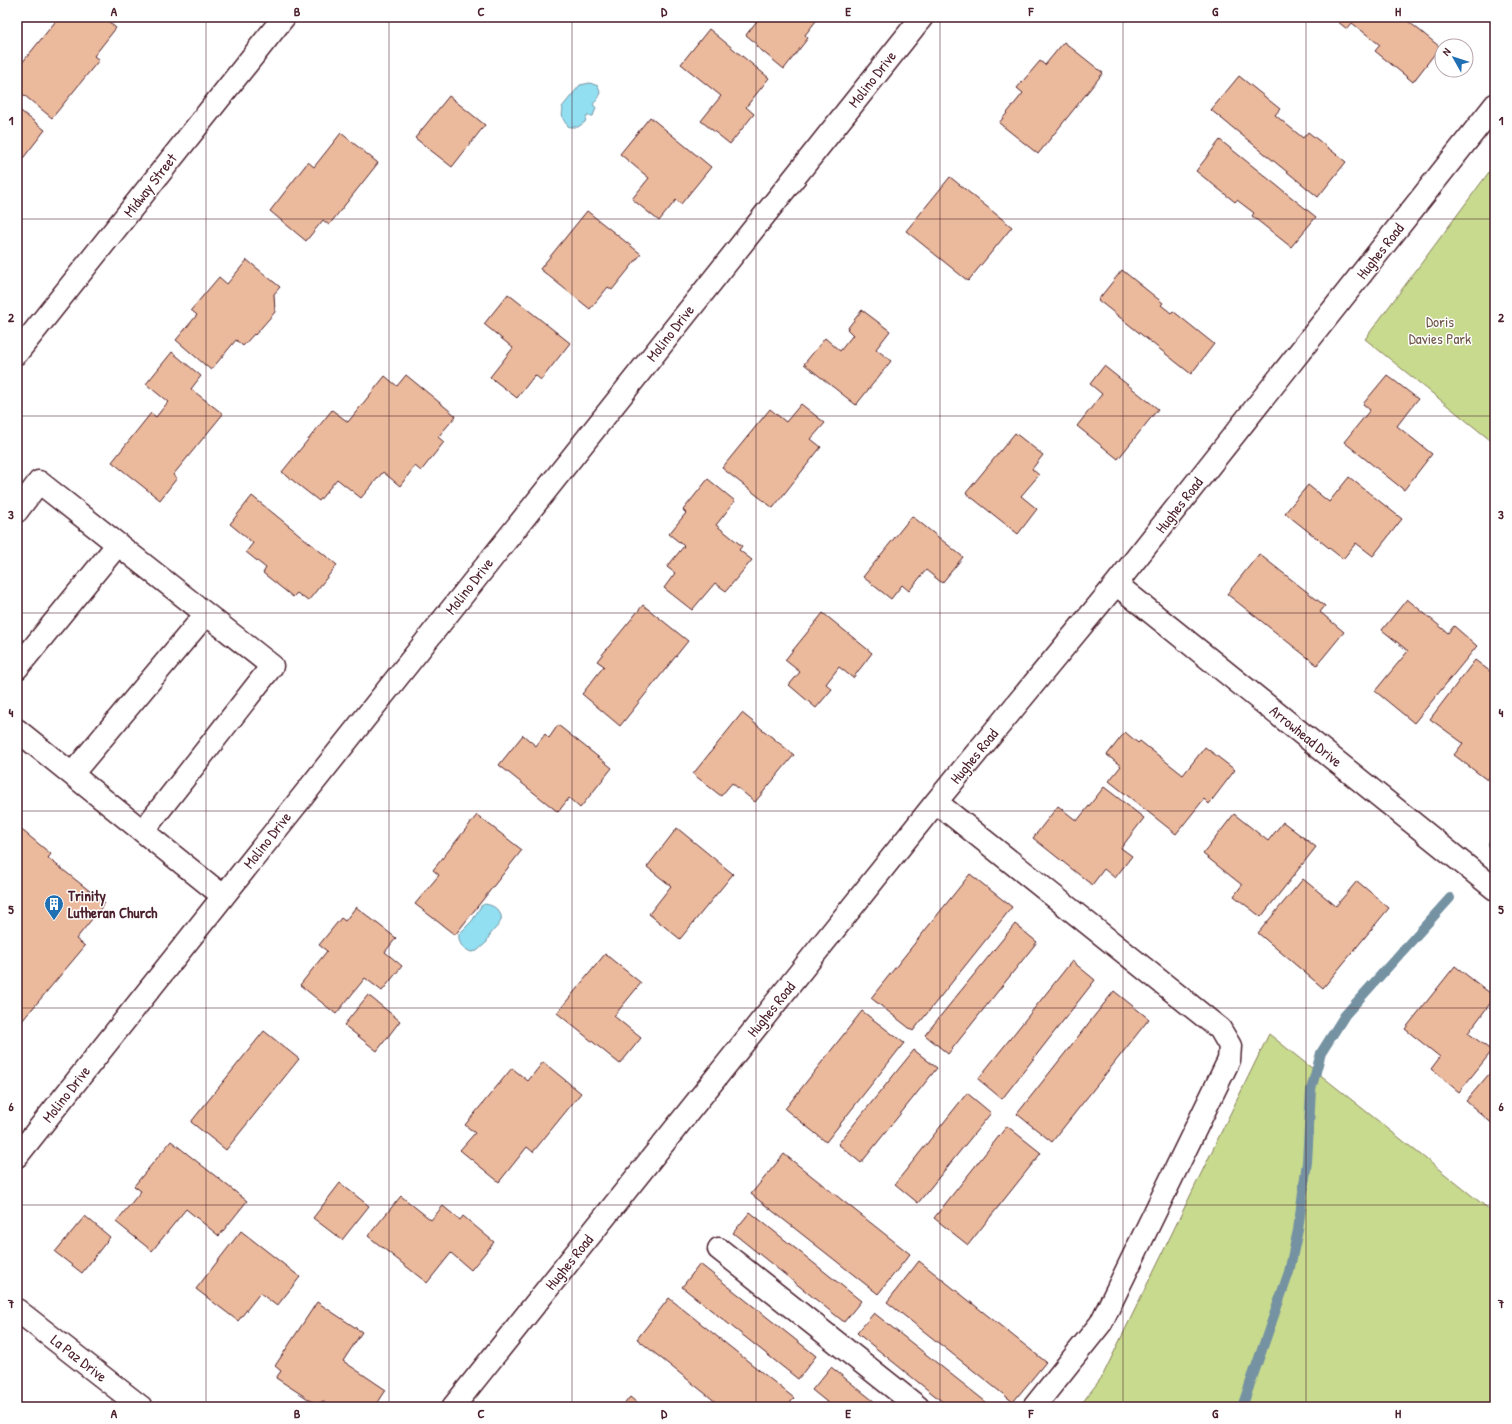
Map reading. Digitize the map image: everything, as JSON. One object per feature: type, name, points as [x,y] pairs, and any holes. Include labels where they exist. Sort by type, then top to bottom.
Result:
[{"type":"street","name":"Midway Street","points":[[17,353],[284,17]]},
{"type":"street","name":"Molino Drive","points":[[17,1156],[922,17]]},
{"type":"street","name":"Hughes Road","points":[[453,1407],[936,802],[1116,584],[1494,107]]},
{"type":"street","points":[[17,511],[39,482],[272,666],[143,831]]},
{"type":"street","points":[[17,668],[118,544]]},
{"type":"street","name":"Arrowhead Drive","points":[[1116,584],[1495,889]]},
{"type":"street","points":[[72,774],[206,614]]},
{"type":"street","points":[[17,730],[223,896]]},
{"type":"street","points":[[936,802],[1220,1029],[1230,1046],[1229,1060],[1101,1323],[1034,1407]]},
{"type":"street","points":[[719,1249],[918,1407]]},
{"type":"street","name":"La Paz Drive","points":[[17,1310],[141,1407]]},
{"type":"green space","name":"Doris Davies Park","points":[[1495,164],[1495,444],[1365,339]]},
{"type":"green space","points":[[1269,1034],[1495,1214],[1495,1407],[1079,1407],[1102,1377]]},
{"type":"water","points":[[590,83],[598,86],[600,91],[597,100],[593,104],[596,108],[593,116],[587,116],[585,122],[578,127],[569,127],[563,118],[562,107],[580,85]]},
{"type":"water","points":[[485,904],[491,906],[499,912],[501,920],[488,938],[487,942],[477,951],[471,952],[461,945],[459,934],[472,921],[481,906]]},
{"type":"building","points":[[59,17],[103,17],[116,28],[94,56],[99,60],[52,118],[19,91],[21,87],[17,84],[17,69]]},
{"type":"building","points":[[760,17],[819,17],[805,35],[808,38],[784,69],[756,46],[757,44],[746,35]]},
{"type":"building","points":[[1332,17],[1403,17],[1434,42],[1434,55],[1413,82],[1375,51],[1380,45],[1352,23],[1347,29]]},
{"type":"building","points":[[709,29],[769,78],[746,107],[754,114],[730,144],[701,121],[721,96],[681,64]]},
{"type":"building","points":[[1064,42],[1103,73],[1038,154],[999,123],[1023,93],[1017,88],[1040,61],[1045,65]]},
{"type":"building","points":[[1239,76],[1280,109],[1275,115],[1303,138],[1308,132],[1346,162],[1318,197],[1211,110]]},
{"type":"building","points":[[449,96],[485,125],[452,167],[415,138]]},
{"type":"building","points":[[17,108],[45,130],[17,166]]},
{"type":"building","points":[[650,117],[711,167],[681,204],[676,200],[659,221],[632,199],[649,178],[620,154]]},
{"type":"building","points":[[341,133],[378,163],[329,225],[323,220],[306,241],[270,211],[308,162],[314,167]]},
{"type":"building","points":[[1220,140],[1316,217],[1291,247],[1252,216],[1254,213],[1237,200],[1235,202],[1196,171]]},
{"type":"building","points":[[950,177],[1012,227],[968,281],[906,231]]},
{"type":"building","points":[[587,211],[641,254],[612,290],[608,287],[590,309],[540,269]]},
{"type":"building","points":[[247,260],[280,287],[274,294],[275,312],[243,346],[236,340],[211,370],[176,340],[197,315],[191,310],[219,277],[227,284]]},
{"type":"building","points":[[1122,270],[1163,303],[1161,305],[1171,313],[1173,311],[1214,344],[1191,374],[1098,300]]},
{"type":"building","points":[[508,294],[570,343],[541,380],[535,375],[517,398],[490,377],[513,348],[484,324]]},
{"type":"building","points":[[862,310],[890,331],[876,349],[891,361],[856,405],[804,364],[825,338],[840,351],[853,335],[847,329]]},
{"type":"building","points":[[172,352],[201,376],[191,389],[223,414],[173,475],[177,478],[160,500],[112,462],[151,413],[156,417],[168,402],[146,384]]},
{"type":"building","points":[[1104,366],[1158,409],[1118,459],[1077,426],[1102,394],[1090,384]]},
{"type":"building","points":[[406,375],[456,416],[438,437],[444,442],[421,471],[415,466],[400,486],[383,472],[361,498],[337,479],[319,501],[282,472],[332,410],[348,422],[385,376],[397,386]]},
{"type":"building","points":[[1387,375],[1418,399],[1397,426],[1432,454],[1404,490],[1344,442],[1370,410],[1363,404]]},
{"type":"building","points":[[801,404],[825,423],[811,439],[821,447],[773,508],[722,468],[770,409],[786,422]]},
{"type":"building","points":[[1015,433],[1043,455],[1032,469],[1039,475],[1021,496],[1037,509],[1018,534],[966,493]]},
{"type":"building","points":[[1349,477],[1402,519],[1373,556],[1356,543],[1343,559],[1285,513],[1308,485],[1329,502]]},
{"type":"building","points":[[708,479],[735,501],[716,525],[742,546],[739,550],[752,560],[726,591],[715,583],[692,610],[664,588],[675,573],[667,567],[684,546],[669,534],[686,513],[683,510]]},
{"type":"building","points":[[252,496],[337,565],[308,601],[297,593],[293,597],[263,573],[266,568],[246,552],[253,543],[230,524]]},
{"type":"building","points":[[912,516],[963,557],[942,583],[926,570],[909,591],[902,585],[891,599],[863,577]]},
{"type":"building","points":[[1259,554],[1325,606],[1320,612],[1344,632],[1317,665],[1227,594]]},
{"type":"building","points":[[1407,599],[1448,633],[1454,626],[1477,646],[1414,723],[1375,691],[1408,651],[1382,630]]},
{"type":"building","points":[[643,605],[688,641],[620,726],[582,694],[604,666],[597,661]]},
{"type":"building","points":[[823,613],[872,653],[853,678],[839,667],[826,684],[832,689],[816,708],[789,685],[800,672],[785,660]]},
{"type":"building","points":[[1475,660],[1495,675],[1495,770],[1487,780],[1454,755],[1463,743],[1430,719]]},
{"type":"building","points":[[742,713],[794,755],[755,802],[732,783],[721,796],[693,774]]},
{"type":"building","points":[[558,725],[612,768],[580,808],[569,798],[558,812],[499,765],[523,735],[536,746],[545,734],[549,738]]},
{"type":"building","points":[[1125,732],[1138,743],[1140,741],[1183,775],[1205,747],[1235,770],[1209,804],[1204,799],[1176,834],[1109,781],[1121,766],[1107,755]]},
{"type":"building","points":[[1104,787],[1144,818],[1121,848],[1132,856],[1115,878],[1104,869],[1092,885],[1033,838],[1058,806],[1077,821]]},
{"type":"building","points":[[1234,814],[1268,841],[1283,822],[1316,847],[1261,917],[1234,896],[1242,885],[1203,854]]},
{"type":"building","points":[[477,815],[522,850],[455,935],[415,904],[439,875],[433,870]]},
{"type":"building","name":"Trinity Lutheran Church","points":[[17,826],[51,854],[48,858],[105,903],[76,939],[85,946],[17,1027]]},
{"type":"building","points":[[677,828],[733,874],[680,939],[649,914],[671,886],[647,867]]},
{"type":"building","points":[[970,874],[1012,907],[913,1031],[871,998]]},
{"type":"building","points":[[1303,879],[1336,906],[1357,881],[1389,908],[1323,988],[1258,933]]},
{"type":"building","points":[[356,907],[396,938],[385,952],[402,966],[382,991],[365,978],[336,1014],[300,985],[327,951],[319,945],[341,918],[345,921]]},
{"type":"building","points":[[1015,924],[1037,942],[948,1054],[925,1035]]},
{"type":"building","points":[[605,954],[641,983],[614,1016],[641,1038],[620,1064],[557,1013]]},
{"type":"building","points":[[1072,961],[1095,980],[1002,1099],[978,1079]]},
{"type":"building","points":[[1455,966],[1495,997],[1468,1033],[1492,1051],[1459,1092],[1431,1069],[1440,1057],[1405,1029]]},
{"type":"building","points":[[1114,991],[1149,1019],[1052,1142],[1017,1114]]},
{"type":"building","points":[[368,995],[400,1021],[377,1051],[344,1025]]},
{"type":"building","points":[[862,1011],[904,1043],[826,1142],[785,1109]]},
{"type":"building","points":[[264,1031],[299,1059],[226,1150],[191,1122]]},
{"type":"building","points":[[914,1050],[937,1068],[861,1163],[838,1144]]},
{"type":"building","points":[[543,1062],[581,1093],[533,1152],[527,1147],[499,1182],[460,1150],[475,1133],[465,1125],[512,1068],[528,1081]]},
{"type":"building","points":[[1495,1067],[1495,1126],[1466,1101]]},
{"type":"building","points":[[967,1093],[991,1113],[918,1203],[895,1184]]},
{"type":"building","points":[[1007,1126],[1041,1153],[968,1245],[934,1218]]},
{"type":"building","points":[[171,1141],[247,1201],[219,1236],[186,1209],[152,1251],[116,1222],[141,1191],[134,1186]]},
{"type":"building","points":[[784,1154],[910,1254],[878,1294],[751,1194]]},
{"type":"building","points":[[340,1183],[369,1206],[342,1240],[313,1218]]},
{"type":"building","points":[[401,1196],[431,1220],[443,1206],[460,1220],[463,1216],[494,1242],[471,1270],[451,1253],[427,1283],[368,1236]]},
{"type":"building","points":[[750,1212],[861,1301],[844,1322],[733,1233]]},
{"type":"building","points":[[85,1216],[110,1237],[82,1273],[55,1252]]},
{"type":"building","points":[[241,1231],[300,1277],[277,1306],[260,1293],[238,1321],[196,1289]]},
{"type":"building","points":[[919,1261],[1046,1362],[1013,1402],[887,1302]]},
{"type":"building","points":[[700,1264],[816,1356],[798,1379],[682,1287]]},
{"type":"building","points":[[669,1298],[794,1398],[787,1407],[722,1407],[637,1339]]},
{"type":"building","points":[[317,1302],[362,1332],[343,1361],[386,1390],[375,1407],[331,1407],[322,1401],[319,1406],[276,1378],[281,1371],[275,1366]]},
{"type":"building","points":[[874,1313],[986,1402],[982,1407],[949,1407],[857,1333]]},
{"type":"building","points":[[831,1367],[881,1407],[833,1407],[812,1390]]},
{"type":"building","points":[[630,1397],[642,1407],[622,1407]]},
{"type":"waterway","points":[[1242,1407],[1289,1272],[1298,1230],[1307,1162],[1311,1090],[1321,1053],[1345,1015],[1450,898]]},
{"type":"place","name":"Trinity Lutheran Church","points":[[54,921]]}]
